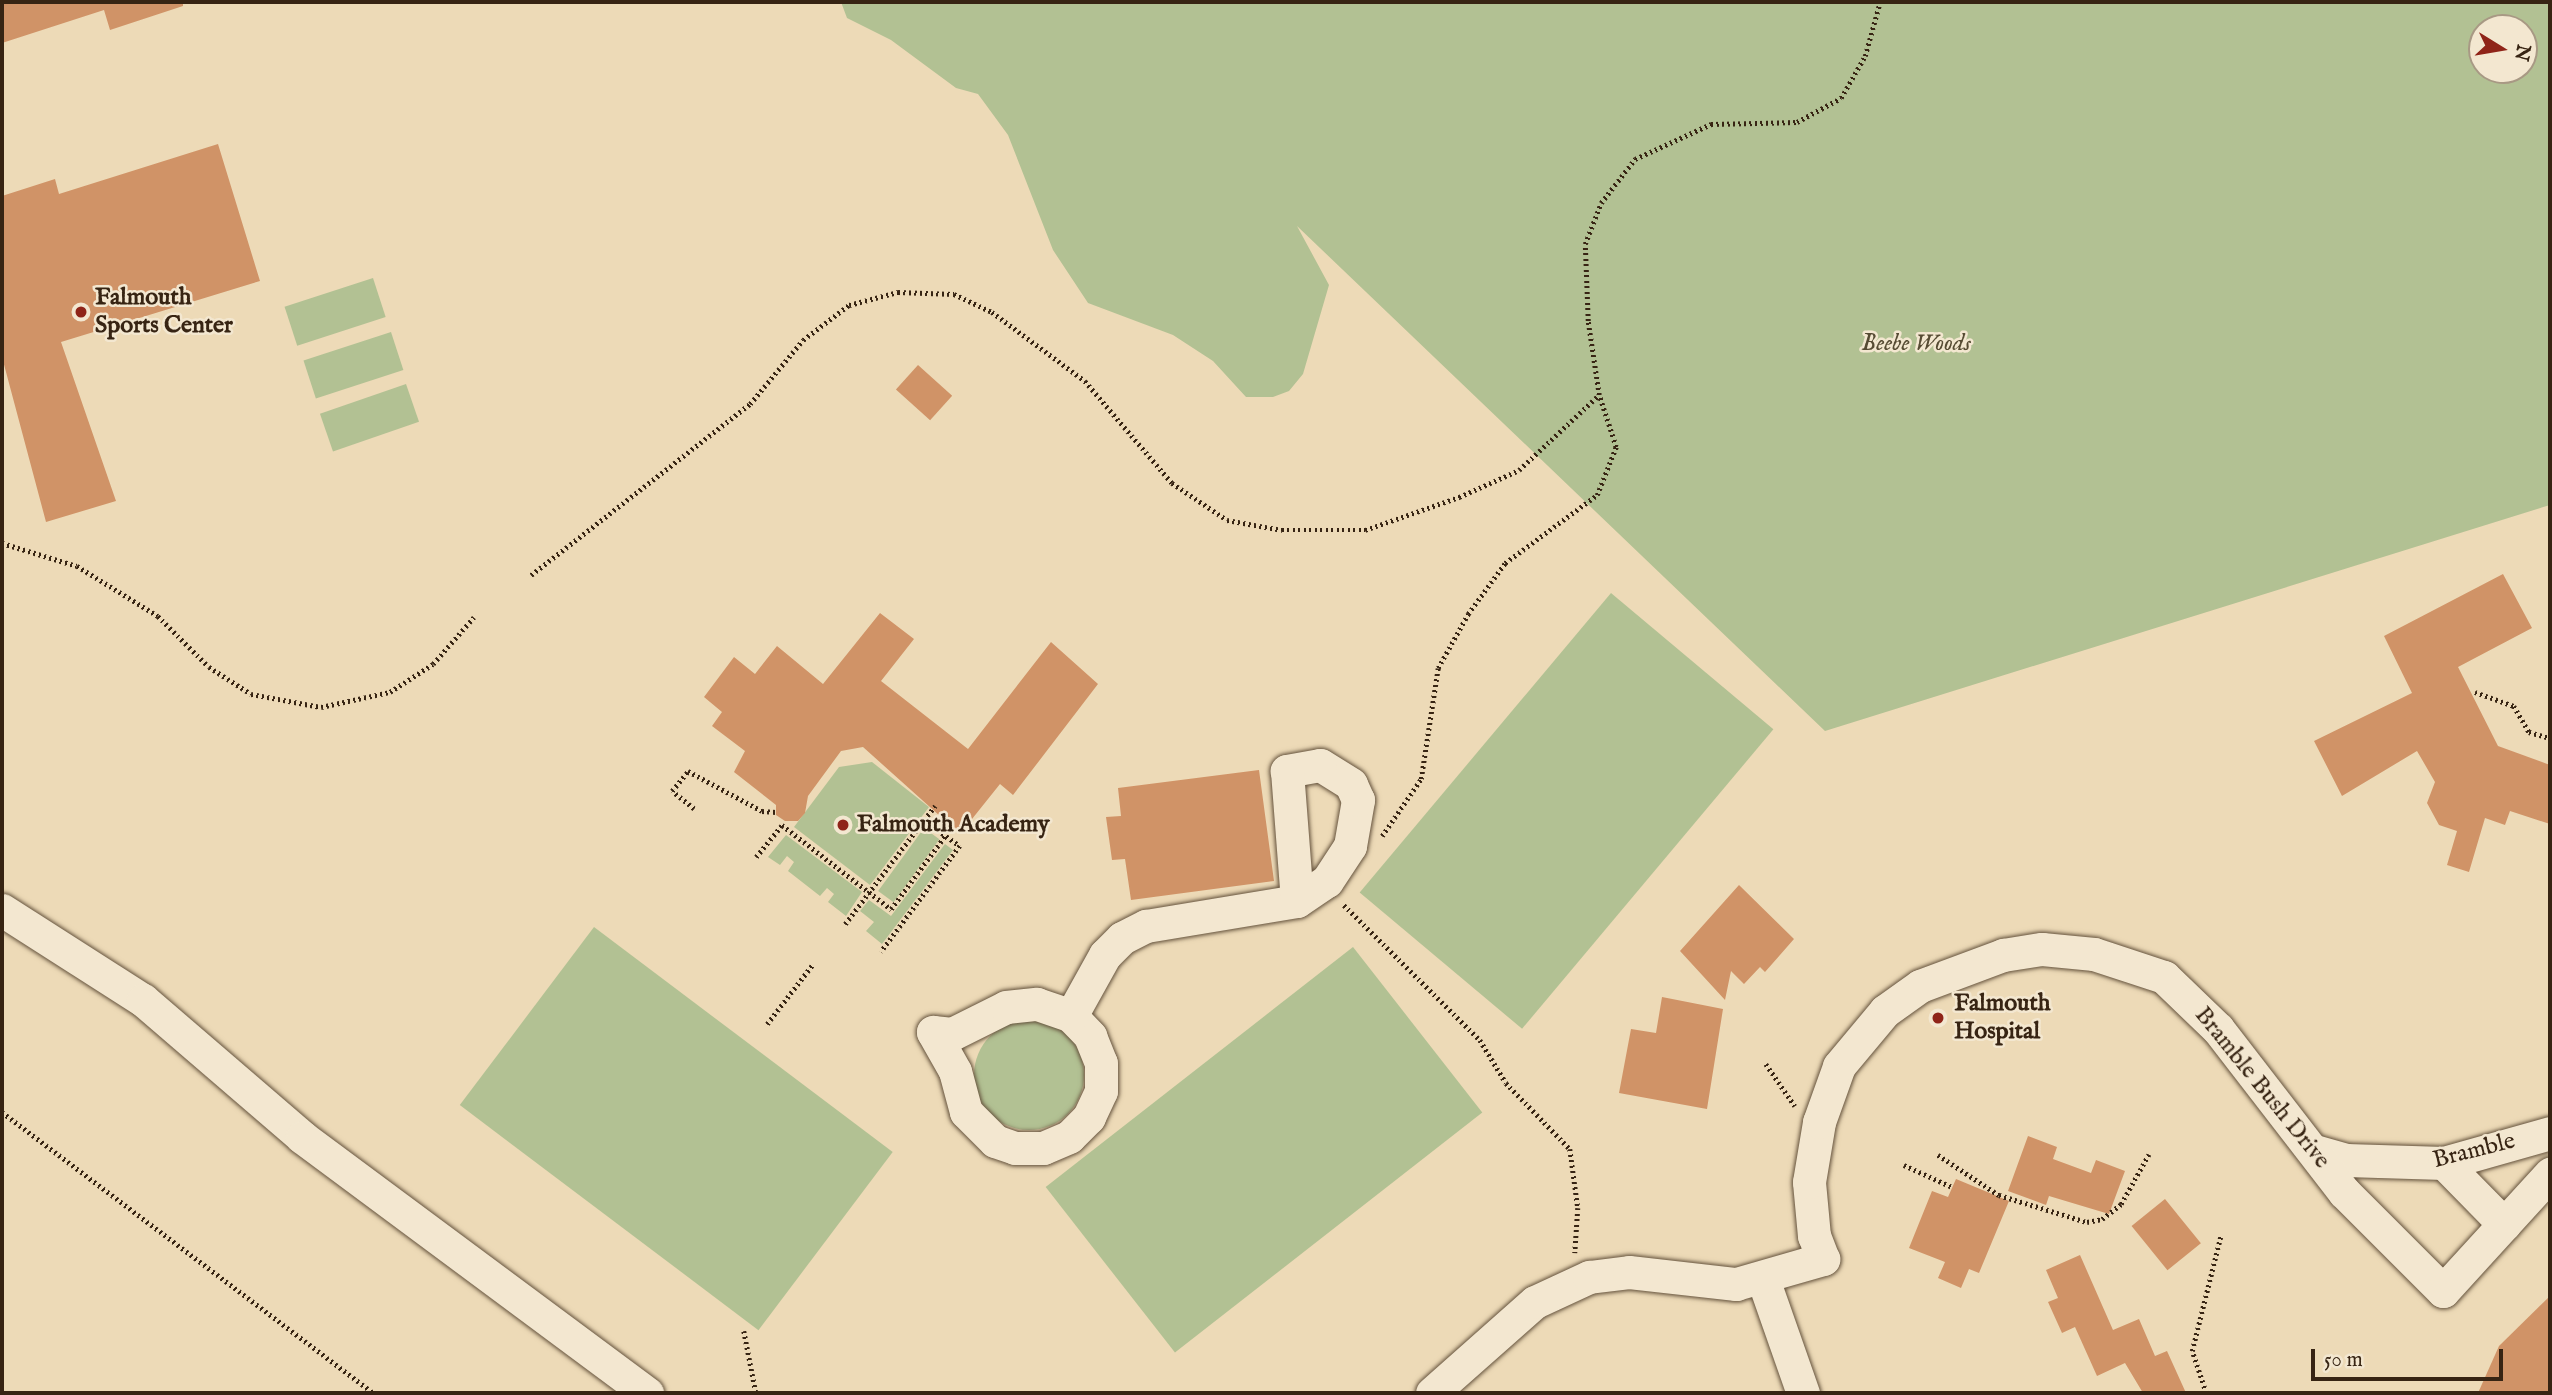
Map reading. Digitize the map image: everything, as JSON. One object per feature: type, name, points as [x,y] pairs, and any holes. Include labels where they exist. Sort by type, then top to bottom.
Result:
[{"type":"street","points":[[1071,1016],[1105,955],[1122,939],[1146,926],[1297,901],[1327,881],[1350,846],[1358,800],[1351,784],[1320,765],[1287,771],[1297,901]]},
{"type":"street","points":[[2,910],[149,1004],[302,1136],[647,1393]]},
{"type":"street","name":"Bramble Bush Drive","points":[[1763,1279],[1823,1259],[1808,1205],[1812,1152],[1831,1085],[1852,1047],[1885,1011],[1920,986],[2003,955],[2042,949],[2094,954],[2164,977],[2218,1028],[2344,1192],[2443,1291],[2504,1224]]},
{"type":"street","points":[[1019,1004],[1046,1006],[1071,1016],[1090,1036],[1101,1063],[1101,1091],[1089,1117],[1069,1137],[1043,1148],[995,1141],[966,1112],[955,1071],[933,1032],[952,1034],[1019,1004]]},
{"type":"street","name":"Bramble","points":[[2315,1151],[2346,1160],[2444,1163],[2550,1133]]},
{"type":"street","points":[[2444,1163],[2504,1224],[2550,1174]]},
{"type":"street","points":[[1432,1393],[1503,1326],[1547,1294],[1576,1282],[1629,1272],[1726,1284],[1763,1279],[1803,1393]]},
{"type":"path","points":[[1350,846],[1388,834],[1420,779],[1438,668],[1468,614],[1505,564],[1597,495],[1616,447],[1598,395],[1585,244],[1601,203],[1635,159],[1711,124],[1797,122],[1841,98],[1864,55],[1880,2]]},
{"type":"path","points":[[531,575],[750,404],[803,340],[849,305],[898,292],[954,294],[992,312],[1085,381],[1172,483],[1227,520],[1282,530],[1365,530],[1459,497],[1519,470],[1598,395]]},
{"type":"path","points":[[2,543],[77,566],[158,616],[209,667],[251,694],[321,707],[390,692],[433,664],[474,617]]},
{"type":"path","points":[[2475,692],[2514,706],[2529,732],[2550,738]]},
{"type":"path","points":[[694,809],[672,791],[688,771],[762,811],[776,812]]},
{"type":"path","points":[[845,924],[935,806]]},
{"type":"path","points":[[881,952],[960,846],[924,821]]},
{"type":"path","points":[[757,857],[782,825],[891,909],[945,836]]},
{"type":"path","points":[[1327,881],[1353,919],[1480,1040],[1506,1083],[1570,1149],[1578,1208],[1576,1282]]},
{"type":"path","points":[[767,1024],[813,964]]},
{"type":"path","points":[[1766,1064],[1804,1113]]},
{"type":"path","points":[[2,1112],[373,1393]]},
{"type":"path","points":[[1938,1155],[1999,1195],[2087,1222],[2102,1219],[2121,1204],[2149,1154]]},
{"type":"path","points":[[1904,1165],[1952,1187]]},
{"type":"path","points":[[2206,1393],[2192,1351],[2221,1235]]},
{"type":"path","points":[[744,1331],[756,1393]]},
{"type":"green space","name":"Beebe Woods","points":[[841,2],[2550,2],[2550,505],[1825,731],[1297,226],[1329,285],[1303,374],[1289,391],[1273,397],[1246,397],[1213,361],[1173,335],[1088,303],[1053,250],[1008,135],[978,94],[956,88],[891,40],[847,18]]},
{"type":"green space","points":[[373,278],[386,317],[297,346],[285,307]]},
{"type":"green space","points":[[391,332],[403,370],[316,398],[304,360]]},
{"type":"green space","points":[[406,384],[419,422],[333,451],[320,414]]},
{"type":"green space","points":[[1611,593],[1773,729],[1522,1029],[1360,893]]},
{"type":"green space","points":[[872,762],[929,807],[870,885],[794,827],[839,767]]},
{"type":"green space","points":[[924,828],[939,839],[894,902],[878,891]]},
{"type":"green space","points":[[786,835],[862,892],[846,916],[828,902],[834,894],[827,888],[820,896],[788,871],[794,862],[787,856],[780,865],[768,857]]},
{"type":"green space","points":[[945,844],[953,850],[882,944],[866,931],[874,922],[860,911],[869,900],[891,916]]},
{"type":"green space","points":[[594,927],[893,1152],[758,1330],[460,1105]]},
{"type":"green space","points":[[1353,947],[1482,1112],[1175,1353],[1046,1187]]},
{"type":"green space","points":[[1029,1020],[1050,1024],[1068,1036],[1080,1054],[1084,1075],[1080,1096],[1068,1114],[1050,1126],[1029,1130],[1008,1126],[990,1114],[978,1096],[974,1075],[978,1054],[990,1036],[1008,1024]]},
{"type":"building","points":[[2,2],[183,2],[183,6],[110,30],[104,10],[2,43]]},
{"type":"building","name":"Falmouth Sports Center","points":[[218,144],[260,281],[61,342],[116,501],[46,522],[2,357],[2,196],[55,179],[59,194]]},
{"type":"building","points":[[918,365],[952,396],[930,420],[896,390]]},
{"type":"building","points":[[2503,574],[2532,628],[2458,667],[2498,746],[2550,765],[2550,824],[2510,811],[2505,825],[2485,818],[2469,872],[2447,865],[2457,831],[2439,825],[2427,803],[2435,782],[2417,751],[2342,796],[2314,741],[2412,693],[2384,636]]},
{"type":"building","name":"Falmouth Academy","points":[[880,613],[914,639],[881,681],[968,749],[1051,642],[1098,684],[1013,795],[1000,784],[960,834],[863,747],[841,751],[808,796],[805,813],[798,821],[785,821],[776,815],[776,805],[734,772],[745,751],[712,726],[722,712],[704,697],[734,657],[755,674],[777,646],[823,684]]},
{"type":"building","points":[[1259,770],[1274,881],[1131,900],[1125,859],[1112,860],[1106,817],[1121,816],[1118,788]]},
{"type":"building","points":[[1739,885],[1794,939],[1765,972],[1760,967],[1744,984],[1731,971],[1725,1000],[1680,951]]},
{"type":"building","points":[[1662,997],[1723,1009],[1707,1109],[1619,1093],[1631,1029],[1656,1033]]},
{"type":"building","points":[[2028,1136],[2057,1147],[2053,1159],[2091,1173],[2096,1160],[2125,1171],[2109,1214],[2049,1196],[2046,1205],[2008,1191]]},
{"type":"building","points":[[1956,1179],[2009,1201],[1979,1273],[1969,1269],[1961,1288],[1938,1278],[1945,1262],[1909,1248],[1932,1191],[1948,1197]]},
{"type":"building","points":[[2165,1199],[2201,1243],[2167,1270],[2132,1226]]},
{"type":"building","points":[[2080,1255],[2113,1330],[2139,1319],[2155,1356],[2167,1351],[2186,1393],[2143,1393],[2125,1363],[2097,1376],[2075,1327],[2062,1333],[2048,1302],[2058,1298],[2046,1270]]},
{"type":"building","points":[[2550,1296],[2550,1393],[2478,1393],[2499,1346]]},
{"type":"place","name":"Falmouth Sports Center","points":[[81,312]]},
{"type":"place","name":"Falmouth Academy","points":[[843,825]]},
{"type":"place","name":"Falmouth Hospital","points":[[1938,1018]]}]
